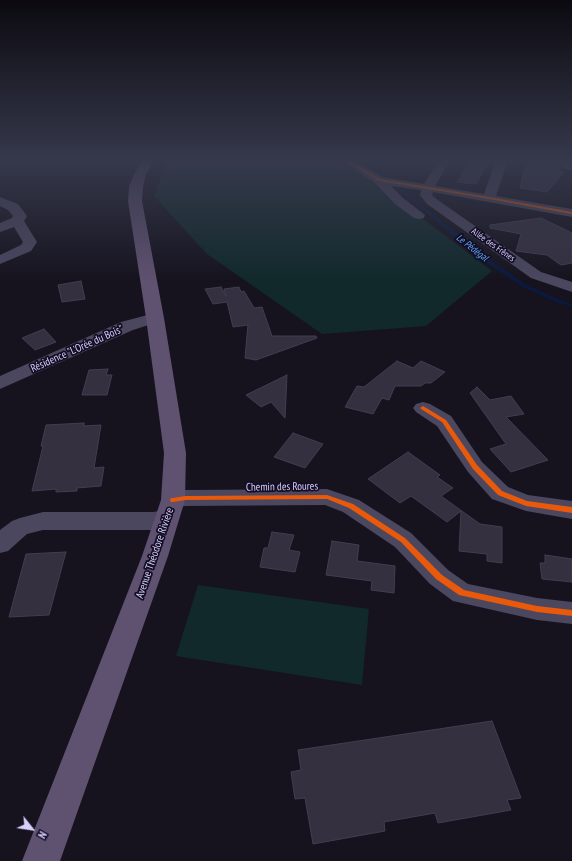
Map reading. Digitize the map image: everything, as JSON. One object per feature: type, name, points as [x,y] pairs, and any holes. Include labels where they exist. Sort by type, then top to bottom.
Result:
[{"type":"main road","name":"Avenue Théodore Rivière","points":[[41,861],[152,563],[170,510],[175,453],[155,318],[135,201]]},
{"type":"street","points":[[0,201],[13,207],[20,216],[17,221],[0,228]]},
{"type":"street","points":[[399,201],[419,214]]},
{"type":"street","name":"Allée des Frênes","points":[[431,201],[536,275],[572,287]]},
{"type":"street","points":[[507,201],[572,213]]},
{"type":"street","points":[[0,260],[26,248],[30,242],[17,221]]},
{"type":"street","name":"Résidence \"L'Orée du Bois\"","points":[[0,383],[127,326],[155,318]]},
{"type":"street","points":[[423,408],[444,421],[475,467],[500,493],[526,503],[572,510]]},
{"type":"street","name":"Chemin des Roures","points":[[0,544],[20,527],[43,521],[153,521],[185,498],[327,497],[351,506],[403,540],[439,577],[462,593],[537,609],[572,613]]},
{"type":"green space","points":[[159,201],[400,201],[492,271],[426,326],[322,334],[207,254]]},
{"type":"green space","points":[[198,585],[369,609],[362,685],[176,656]]},
{"type":"building","points":[[541,218],[572,233],[572,263],[561,265],[547,255],[516,251],[521,234],[490,228],[490,225]]},
{"type":"building","points":[[81,281],[85,299],[62,302],[58,285]]},
{"type":"building","points":[[221,287],[226,296],[224,289],[239,287],[241,292],[244,291],[254,308],[262,307],[272,336],[316,336],[317,338],[256,360],[245,358],[248,325],[233,327],[227,302],[213,304],[205,289]]},
{"type":"building","points":[[44,329],[56,342],[35,350],[22,338]]},
{"type":"building","points":[[397,361],[413,368],[421,361],[445,372],[431,383],[425,383],[421,386],[395,386],[389,400],[382,398],[373,414],[345,407],[357,386],[364,387]]},
{"type":"building","points":[[108,369],[106,375],[112,375],[107,395],[82,395],[89,370]]},
{"type":"building","points":[[287,375],[285,418],[271,402],[261,407],[246,395]]},
{"type":"building","points":[[477,387],[490,400],[511,396],[524,414],[506,417],[548,460],[511,472],[490,449],[506,444],[470,393]]},
{"type":"building","points":[[84,423],[84,426],[101,425],[94,468],[104,467],[101,486],[77,488],[77,491],[56,492],[56,489],[32,491],[43,446],[41,446],[46,425]]},
{"type":"building","points":[[293,433],[323,444],[305,468],[274,457]]},
{"type":"building","points":[[408,452],[440,475],[437,477],[453,488],[441,496],[480,524],[502,527],[502,563],[487,561],[487,554],[459,551],[461,511],[447,522],[411,496],[400,503],[368,479]]},
{"type":"building","points":[[272,532],[294,535],[289,550],[300,552],[295,572],[260,567],[264,548],[268,548]]},
{"type":"building","points":[[332,541],[359,545],[357,561],[395,566],[394,593],[371,590],[372,581],[326,575]]},
{"type":"building","points":[[66,552],[49,615],[9,617],[26,554]]},
{"type":"building","points":[[545,555],[572,559],[572,582],[542,579],[540,563],[545,563]]},
{"type":"building","points":[[492,721],[521,798],[507,800],[511,810],[438,823],[435,813],[384,822],[385,831],[313,844],[305,798],[295,799],[291,772],[301,770],[298,750]]},
{"type":"waterway","name":"Le Pédégal","points":[[415,201],[486,260],[525,286],[560,302],[572,305]]},
{"type":"cycle path","points":[[507,201],[572,213]]},
{"type":"cycle path","points":[[423,408],[444,421],[475,467],[500,493],[526,503],[572,510]]},
{"type":"cycle path","points":[[173,500],[185,498],[327,497],[351,506],[403,540],[439,577],[462,593],[537,609],[572,613]]}]
